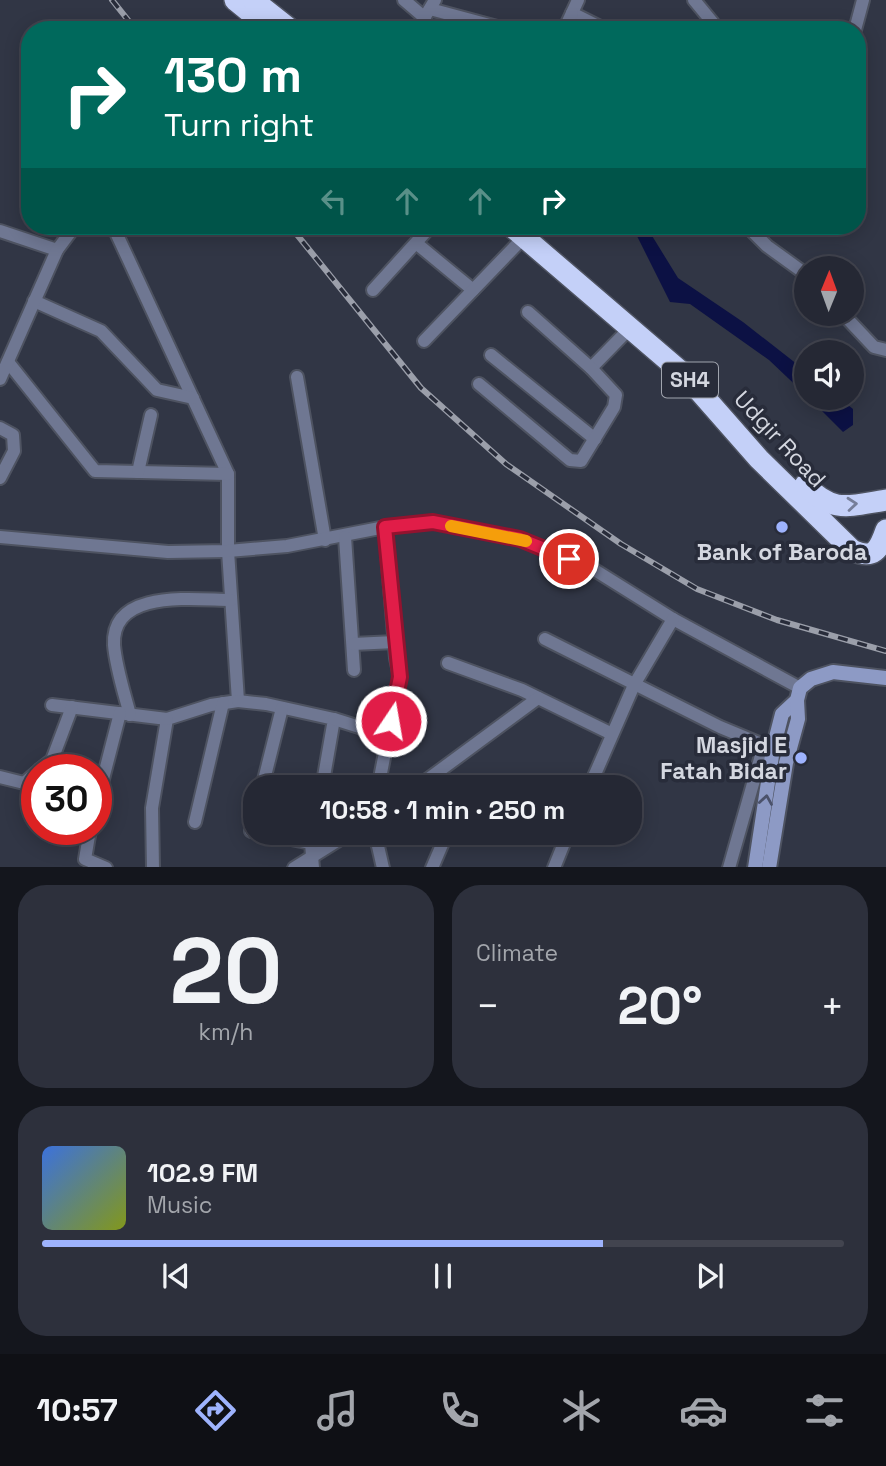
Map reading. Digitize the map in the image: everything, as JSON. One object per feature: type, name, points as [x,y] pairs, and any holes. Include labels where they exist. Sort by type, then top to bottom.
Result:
[{"type":"highway","points":[[235,0],[260,21]]},
{"type":"highway","points":[[253,0],[280,21]]},
{"type":"highway","name":"Udgir Road","points":[[530,235],[686,376],[759,459],[852,550],[861,554],[874,554],[880,548],[886,530]]},
{"type":"highway","name":"Udgir Road","points":[[531,235],[695,366],[768,449],[819,499],[835,506],[886,500]]},
{"type":"street","points":[[404,0],[475,21]]},
{"type":"street","points":[[568,21],[578,0]]},
{"type":"street","points":[[694,0],[711,21]]},
{"type":"street","points":[[857,21],[863,0]]},
{"type":"street","points":[[572,13],[588,21]]},
{"type":"street","points":[[2,235],[57,250]]},
{"type":"street","points":[[0,379],[57,250],[68,235]]},
{"type":"street","points":[[117,235],[228,474],[228,551],[238,701]]},
{"type":"street","points":[[373,290],[423,235]]},
{"type":"street","points":[[424,341],[473,290],[518,235]]},
{"type":"street","points":[[756,235],[794,266]]},
{"type":"street","points":[[415,243],[473,290]]},
{"type":"street","points":[[34,302],[101,331],[157,390],[193,398]]},
{"type":"street","points":[[479,384],[574,463],[582,461],[614,407],[616,395],[591,368],[528,312]]},
{"type":"street","points":[[591,368],[632,326]]},
{"type":"street","points":[[854,326],[874,347],[886,350]]},
{"type":"street","points":[[491,355],[595,439]]},
{"type":"street","points":[[8,362],[95,471],[228,474]]},
{"type":"street","points":[[297,377],[325,540]]},
{"type":"street","points":[[138,472],[151,415]]},
{"type":"street","points":[[0,428],[13,435],[14,443],[0,478]]},
{"type":"street","points":[[0,537],[168,552],[228,551],[325,540],[385,527],[433,522],[520,539],[593,569],[799,694]]},
{"type":"street","points":[[380,775],[400,677],[385,527]]},
{"type":"street","points":[[345,537],[354,670]]},
{"type":"street","points":[[112,755],[125,714],[114,642],[116,629],[123,616],[147,602],[231,600]]},
{"type":"street","points":[[595,775],[634,685],[673,619]]},
{"type":"street","points":[[545,639],[634,685],[769,747]]},
{"type":"street","points":[[353,644],[395,642]]},
{"type":"street","points":[[448,663],[538,698],[612,734]]},
{"type":"street","points":[[729,867],[782,714],[811,680],[833,673],[886,678]]},
{"type":"street","points":[[769,867],[786,764],[798,719],[799,694]]},
{"type":"street","points":[[437,775],[538,698]]},
{"type":"street","points":[[52,705],[167,719],[238,701],[334,719],[388,736]]},
{"type":"street","points":[[195,822],[223,703]]},
{"type":"street","points":[[54,754],[72,707]]},
{"type":"street","points":[[265,775],[282,708]]},
{"type":"street","points":[[153,867],[152,808],[167,719]]},
{"type":"street","points":[[324,775],[334,719]]},
{"type":"street","points":[[755,867],[769,747]]},
{"type":"street","points":[[0,777],[21,782]]},
{"type":"street","points":[[87,845],[85,859],[106,867]]},
{"type":"street","points":[[312,845],[312,863]]},
{"type":"street","points":[[294,867],[312,863],[335,845]]},
{"type":"street","points":[[378,845],[383,867]]},
{"type":"street","points":[[432,867],[442,845]]},
{"type":"street","points":[[554,867],[563,845]]},
{"type":"shaded area","points":[[636,235],[652,235],[678,278],[743,322],[794,362],[794,384],[769,360],[690,304],[670,302]]},
{"type":"shaded area","points":[[821,410],[853,410],[853,425],[843,432]]},
{"type":"railway","points":[[112,0],[129,21]]},
{"type":"railway","points":[[297,235],[421,388],[506,464],[621,544],[697,589],[777,620],[886,651]]},
{"type":"slow traffic","points":[[451,526],[526,541]]},
{"type":"place","name":"Bank of Baroda","points":[[782,527]]},
{"type":"place","name":"Masjid E Fatah Bidar","points":[[801,758]]},
{"type":"route","points":[[391,721],[400,677],[385,527],[433,522],[520,539],[569,559]]}]
